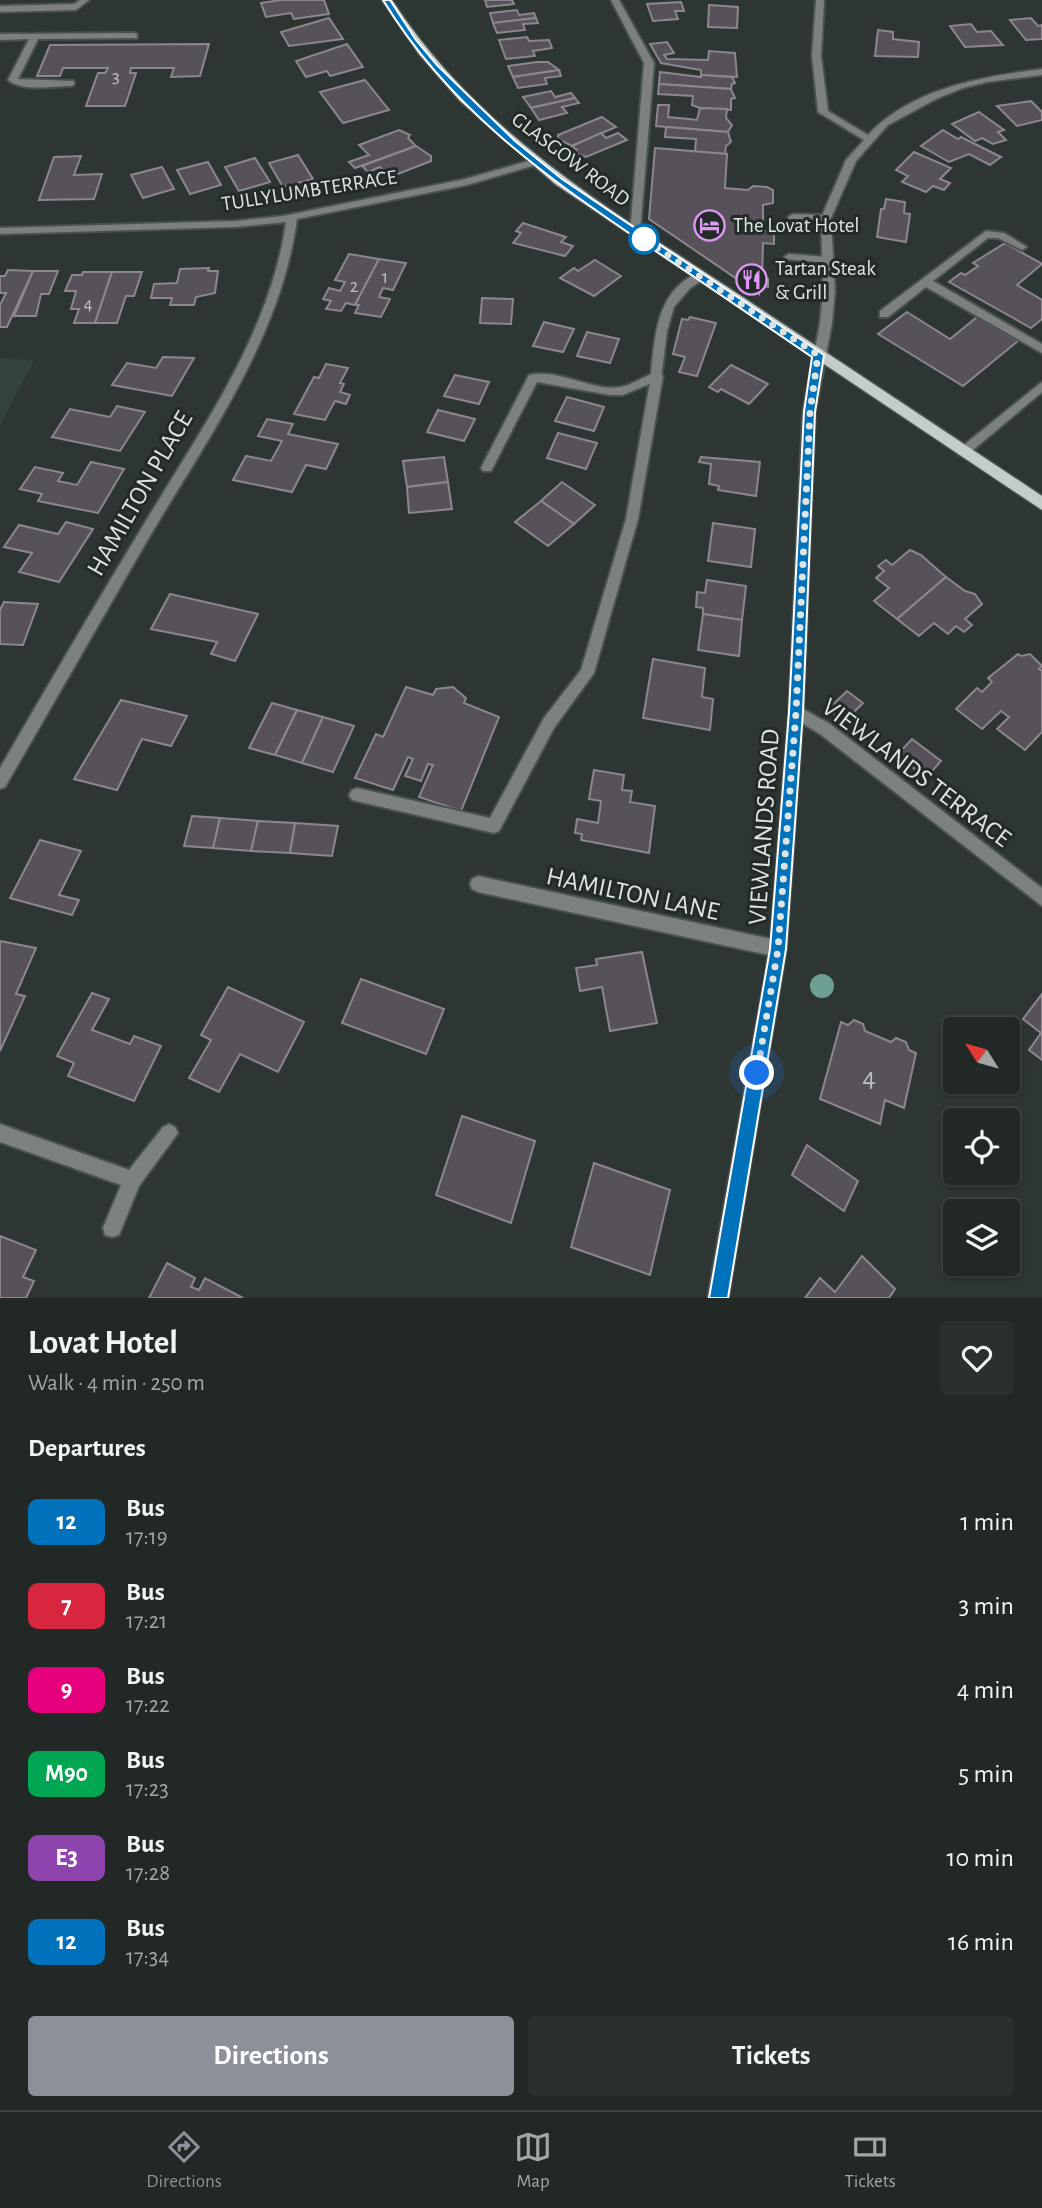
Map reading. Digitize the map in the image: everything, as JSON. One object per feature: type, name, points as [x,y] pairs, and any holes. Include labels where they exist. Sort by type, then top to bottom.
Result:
[{"type":"main road","name":"GLASGOW ROAD","points":[[387,0],[412,41],[433,67],[503,136],[535,162],[635,233],[1042,504]]},
{"type":"street","points":[[0,9],[76,7],[85,0]]},
{"type":"street","points":[[615,0],[649,64],[635,233]]},
{"type":"street","points":[[820,0],[815,34],[816,74],[823,112],[868,139]]},
{"type":"street","points":[[0,37],[134,36]]},
{"type":"street","points":[[35,37],[13,80],[18,83],[71,83]]},
{"type":"street","points":[[793,217],[826,218],[839,182],[851,160],[885,123],[933,97],[988,79],[1042,72]]},
{"type":"street","name":"TULLYLUMBTERRACE","points":[[0,230],[236,224],[292,217],[467,182],[535,162]]},
{"type":"street","name":"HAMILTON PLACE","points":[[0,782],[199,442],[262,328],[291,240],[292,217]]},
{"type":"street","name":"VIEWLANDS ROAD","points":[[718,1298],[778,949],[796,712],[810,412],[818,355],[826,323],[826,218]]},
{"type":"street","points":[[884,314],[986,234],[1000,235],[1022,247]]},
{"type":"street","points":[[789,257],[827,260]]},
{"type":"street","points":[[357,795],[494,826],[549,723],[587,673],[632,519],[657,376],[663,319],[672,297],[700,276]]},
{"type":"street","points":[[926,282],[1042,349]]},
{"type":"street","points":[[487,468],[533,378],[542,377],[610,391],[623,391],[657,376]]},
{"type":"street","points":[[963,452],[1042,386]]},
{"type":"street","name":"VIEWLANDS TERRACE","points":[[796,712],[825,729],[1042,898]]},
{"type":"street","name":"HAMILTON LANE","points":[[478,884],[778,949]]},
{"type":"street","points":[[0,1133],[132,1180]]},
{"type":"street","points":[[112,1228],[132,1180],[169,1133]]},
{"type":"shaded area","points":[[0,358],[34,360],[0,425]]},
{"type":"building","points":[[324,0],[329,14],[294,19],[291,13],[266,17],[261,3]]},
{"type":"building","points":[[485,0],[512,0],[514,4],[487,7]]},
{"type":"building","points":[[681,2],[684,11],[675,11],[678,19],[653,21],[647,4]]},
{"type":"building","points":[[709,5],[738,7],[737,28],[708,27]]},
{"type":"building","points":[[517,10],[519,15],[534,13],[536,18],[493,23],[490,13]]},
{"type":"building","points":[[329,18],[343,39],[289,46],[281,32]]},
{"type":"building","points":[[536,18],[538,23],[523,24],[525,30],[497,33],[493,23]]},
{"type":"building","points":[[1031,18],[1038,26],[1042,25],[1042,39],[1026,40],[1010,20]]},
{"type":"building","points":[[971,24],[977,32],[991,31],[1003,45],[965,47],[950,26]]},
{"type":"building","points":[[878,30],[893,32],[893,39],[919,42],[918,57],[875,56]]},
{"type":"building","points":[[527,37],[529,41],[549,40],[552,48],[533,51],[535,56],[506,59],[499,40]]},
{"type":"building","points":[[667,42],[674,53],[664,55],[667,59],[708,60],[709,51],[735,53],[737,77],[701,75],[701,70],[661,63],[650,44]]},
{"type":"building","points":[[209,44],[200,76],[171,77],[174,68],[131,68],[130,73],[136,73],[125,106],[86,106],[98,73],[105,73],[108,68],[63,68],[60,76],[37,76],[50,45]]},
{"type":"building","points":[[347,44],[363,67],[330,76],[327,71],[306,77],[296,61]]},
{"type":"building","points":[[548,62],[559,70],[513,77],[508,66]]},
{"type":"building","points":[[559,70],[561,76],[545,78],[547,84],[518,88],[513,77]]},
{"type":"building","points":[[660,72],[701,77],[732,77],[735,83],[731,89],[659,84]]},
{"type":"building","points":[[365,80],[389,110],[343,123],[320,92]]},
{"type":"building","points":[[659,84],[731,89],[735,98],[731,99],[731,110],[700,108],[692,105],[693,96],[658,94]]},
{"type":"building","points":[[551,91],[555,97],[571,93],[575,98],[531,108],[523,97]]},
{"type":"building","points":[[575,98],[579,103],[562,107],[567,113],[539,120],[531,108]]},
{"type":"building","points":[[1031,101],[1042,112],[1042,120],[1017,126],[997,106]]},
{"type":"building","points":[[658,105],[669,105],[668,117],[697,120],[700,108],[727,109],[726,118],[732,125],[728,132],[656,126]]},
{"type":"building","points":[[979,112],[1004,130],[998,132],[1006,140],[993,144],[982,138],[975,141],[952,124]]},
{"type":"building","points":[[602,117],[616,127],[572,146],[558,139],[558,135]]},
{"type":"building","points":[[666,127],[728,132],[731,142],[726,146],[725,154],[695,152],[696,139],[665,137]]},
{"type":"building","points":[[399,130],[410,135],[408,138],[416,146],[355,168],[349,162],[369,155],[359,145]]},
{"type":"building","points":[[943,130],[1001,157],[990,165],[969,154],[949,162],[921,146]]},
{"type":"building","points":[[601,133],[606,138],[618,133],[627,140],[586,157],[575,153],[577,150],[572,146]]},
{"type":"building","points":[[416,146],[431,156],[431,161],[390,177],[380,167],[368,172],[362,166]]},
{"type":"building","name":"The Lovat Hotel","points":[[655,148],[727,154],[725,188],[748,190],[753,186],[773,190],[773,203],[763,205],[763,231],[774,232],[774,244],[763,243],[762,279],[768,279],[768,287],[759,286],[759,294],[649,219]]},
{"type":"building","points":[[914,152],[951,168],[940,179],[950,183],[944,190],[933,186],[926,192],[902,182],[908,176],[896,170]]},
{"type":"building","points":[[298,155],[313,179],[283,187],[269,163]]},
{"type":"building","points":[[81,156],[74,175],[102,174],[94,199],[39,200],[54,157]]},
{"type":"building","points":[[255,158],[270,182],[239,191],[225,167]]},
{"type":"building","points":[[208,162],[221,185],[190,194],[177,170]]},
{"type":"building","points":[[162,167],[174,189],[143,198],[131,175]]},
{"type":"building","points":[[886,199],[905,202],[904,213],[910,214],[906,242],[877,237],[881,209],[884,209]]},
{"type":"building","points":[[523,223],[566,237],[561,242],[573,246],[565,256],[513,243],[521,233],[516,231]]},
{"type":"building","points":[[1005,243],[1042,264],[1017,285],[1042,300],[1042,319],[1031,328],[949,282],[978,266],[973,263]]},
{"type":"building","points":[[349,254],[379,259],[355,305],[346,303],[341,311],[326,309],[331,301],[323,299],[329,288],[340,291],[345,282],[335,280]]},
{"type":"building","points":[[379,259],[406,263],[393,290],[383,288],[379,297],[390,299],[381,317],[355,313],[359,305],[355,305]]},
{"type":"building","points":[[595,260],[621,276],[594,296],[560,278],[574,268],[578,271]]},
{"type":"building","points":[[209,268],[208,271],[218,271],[215,293],[196,297],[194,305],[170,305],[172,298],[151,298],[154,284],[177,283],[180,269]]},
{"type":"building","points":[[8,270],[33,271],[7,327],[0,327],[0,305],[6,293],[0,293],[0,276],[5,276]]},
{"type":"building","points":[[33,271],[58,271],[49,294],[41,294],[36,316],[14,316]]},
{"type":"building","points":[[83,272],[112,272],[95,323],[74,323],[79,309],[71,309],[76,291],[65,291],[72,275],[82,275]]},
{"type":"building","points":[[112,272],[142,272],[134,296],[126,296],[117,323],[95,323]]},
{"type":"building","points":[[482,298],[513,299],[511,324],[480,323]]},
{"type":"building","points":[[907,312],[950,339],[977,317],[1018,341],[963,386],[878,334]]},
{"type":"building","points":[[690,317],[716,323],[697,376],[679,372],[685,357],[673,354],[682,319],[688,320]]},
{"type":"building","points":[[544,322],[574,329],[563,352],[533,346]]},
{"type":"building","points":[[587,332],[619,339],[610,363],[577,356]]},
{"type":"building","points":[[163,357],[194,358],[172,396],[112,385],[127,363],[156,368]]},
{"type":"building","points":[[326,364],[348,368],[340,383],[344,384],[340,392],[350,395],[346,404],[335,401],[325,420],[294,414],[314,377],[319,378]]},
{"type":"building","points":[[731,365],[768,384],[749,404],[721,389],[718,392],[709,387]]},
{"type":"building","points":[[455,375],[489,382],[479,404],[444,396]]},
{"type":"building","points":[[567,397],[604,407],[594,431],[555,421]]},
{"type":"building","points":[[117,406],[145,412],[120,451],[52,437],[70,409],[110,417]]},
{"type":"building","points":[[438,410],[475,419],[464,441],[427,432]]},
{"type":"building","points":[[267,419],[293,424],[288,434],[338,444],[326,469],[306,465],[292,492],[233,480],[246,456],[271,461],[282,441],[258,436]]},
{"type":"building","points":[[558,433],[597,443],[586,469],[547,458]]},
{"type":"building","points":[[444,457],[448,482],[407,487],[403,461]]},
{"type":"building","points":[[701,457],[760,462],[756,496],[718,490],[719,486],[709,484],[711,464],[699,462]]},
{"type":"building","points":[[91,462],[124,469],[98,513],[38,501],[42,494],[20,489],[35,467],[63,473],[58,481],[77,485]]},
{"type":"building","points":[[448,482],[452,509],[409,513],[407,487]]},
{"type":"building","points":[[562,482],[595,505],[574,524],[541,501]]},
{"type":"building","points":[[541,501],[574,524],[548,546],[515,522]]},
{"type":"building","points":[[66,522],[93,529],[59,582],[19,572],[32,553],[4,547],[19,525],[58,534]]},
{"type":"building","points":[[713,523],[755,529],[751,567],[708,561]]},
{"type":"building","points":[[910,550],[921,555],[946,577],[897,619],[874,601],[889,588],[876,578],[884,571],[878,566],[886,560],[892,565]]},
{"type":"building","points":[[946,577],[965,591],[975,594],[982,604],[965,619],[972,625],[964,632],[956,626],[948,634],[934,623],[919,636],[897,619]]},
{"type":"building","points":[[707,580],[746,586],[742,620],[703,614],[703,608],[696,607],[697,592],[705,593]]},
{"type":"building","points":[[170,594],[258,614],[235,661],[211,654],[217,642],[151,629]]},
{"type":"building","points":[[4,602],[38,604],[23,645],[0,644],[0,610]]},
{"type":"building","points":[[703,614],[742,620],[739,656],[698,650]]},
{"type":"building","points":[[1018,654],[1030,654],[1042,666],[1039,669],[1042,671],[1042,732],[1025,750],[997,729],[1009,717],[1001,711],[982,729],[956,709],[977,688],[982,692],[992,682],[988,678]]},
{"type":"building","points":[[653,659],[705,668],[702,697],[713,699],[710,730],[643,718]]},
{"type":"building","points":[[406,687],[433,695],[436,689],[453,687],[466,698],[464,703],[499,717],[461,811],[419,797],[433,765],[428,764],[421,781],[405,776],[413,759],[408,757],[393,790],[355,778],[376,734],[383,737]]},
{"type":"building","points":[[847,691],[863,703],[844,722],[828,709]]},
{"type":"building","points":[[121,700],[187,716],[171,746],[142,739],[117,790],[74,779]]},
{"type":"building","points":[[272,703],[297,710],[275,755],[249,748]]},
{"type":"building","points":[[297,710],[323,717],[302,763],[275,755]]},
{"type":"building","points":[[323,717],[354,726],[333,772],[302,763]]},
{"type":"building","points":[[912,739],[941,761],[926,778],[897,755]]},
{"type":"building","points":[[594,770],[624,775],[622,790],[632,791],[630,802],[655,806],[649,853],[581,840],[582,834],[575,833],[577,819],[598,823],[601,801],[589,799]]},
{"type":"building","points":[[192,816],[220,818],[213,848],[184,846]]},
{"type":"building","points":[[220,818],[258,821],[251,851],[213,848]]},
{"type":"building","points":[[258,821],[295,823],[290,853],[251,851]]},
{"type":"building","points":[[295,823],[338,826],[332,856],[290,853]]},
{"type":"building","points":[[40,840],[81,851],[59,895],[79,900],[72,915],[10,898]]},
{"type":"building","points":[[0,941],[36,948],[16,994],[25,996],[0,1051]]},
{"type":"building","points":[[642,952],[657,1023],[610,1031],[602,987],[580,991],[576,968],[597,965],[596,959]]},
{"type":"building","points":[[361,979],[444,1009],[426,1054],[342,1023]]},
{"type":"building","points":[[228,987],[304,1022],[278,1072],[240,1054],[219,1092],[189,1078],[211,1040],[201,1035]]},
{"type":"building","points":[[92,993],[109,999],[92,1030],[130,1044],[134,1036],[161,1046],[134,1101],[68,1076],[74,1063],[57,1056]]},
{"type":"building","points":[[1042,994],[1042,1060],[1029,1050],[1041,1033],[1023,1019]]},
{"type":"building","points":[[854,1020],[863,1024],[865,1031],[891,1042],[896,1038],[906,1042],[909,1050],[916,1053],[904,1108],[885,1100],[880,1124],[820,1099],[841,1022],[848,1025]]},
{"type":"building","points":[[462,1116],[535,1141],[511,1223],[436,1195]]},
{"type":"building","points":[[807,1145],[858,1181],[844,1211],[792,1175]]},
{"type":"building","points":[[594,1163],[670,1190],[650,1275],[571,1247]]},
{"type":"building","points":[[0,1236],[36,1250],[23,1277],[34,1281],[26,1298],[0,1298]]},
{"type":"building","points":[[862,1256],[895,1289],[889,1298],[805,1298],[820,1278],[835,1292]]},
{"type":"building","points":[[167,1263],[195,1278],[191,1287],[199,1290],[205,1278],[243,1298],[149,1298]]},
{"type":"bus line","name":"12","points":[[387,0],[412,41],[433,67],[511,143],[559,181],[818,355],[810,412],[796,712],[778,949],[718,1298]]},
{"type":"place","name":"The Lovat Hotel","points":[[710,225]]},
{"type":"place","name":"Tartan Steak & Grill","points":[[752,280]]},
{"type":"route","points":[[644,239],[635,233],[749,311],[818,355],[810,412],[796,712],[778,949],[757,1073]]}]
